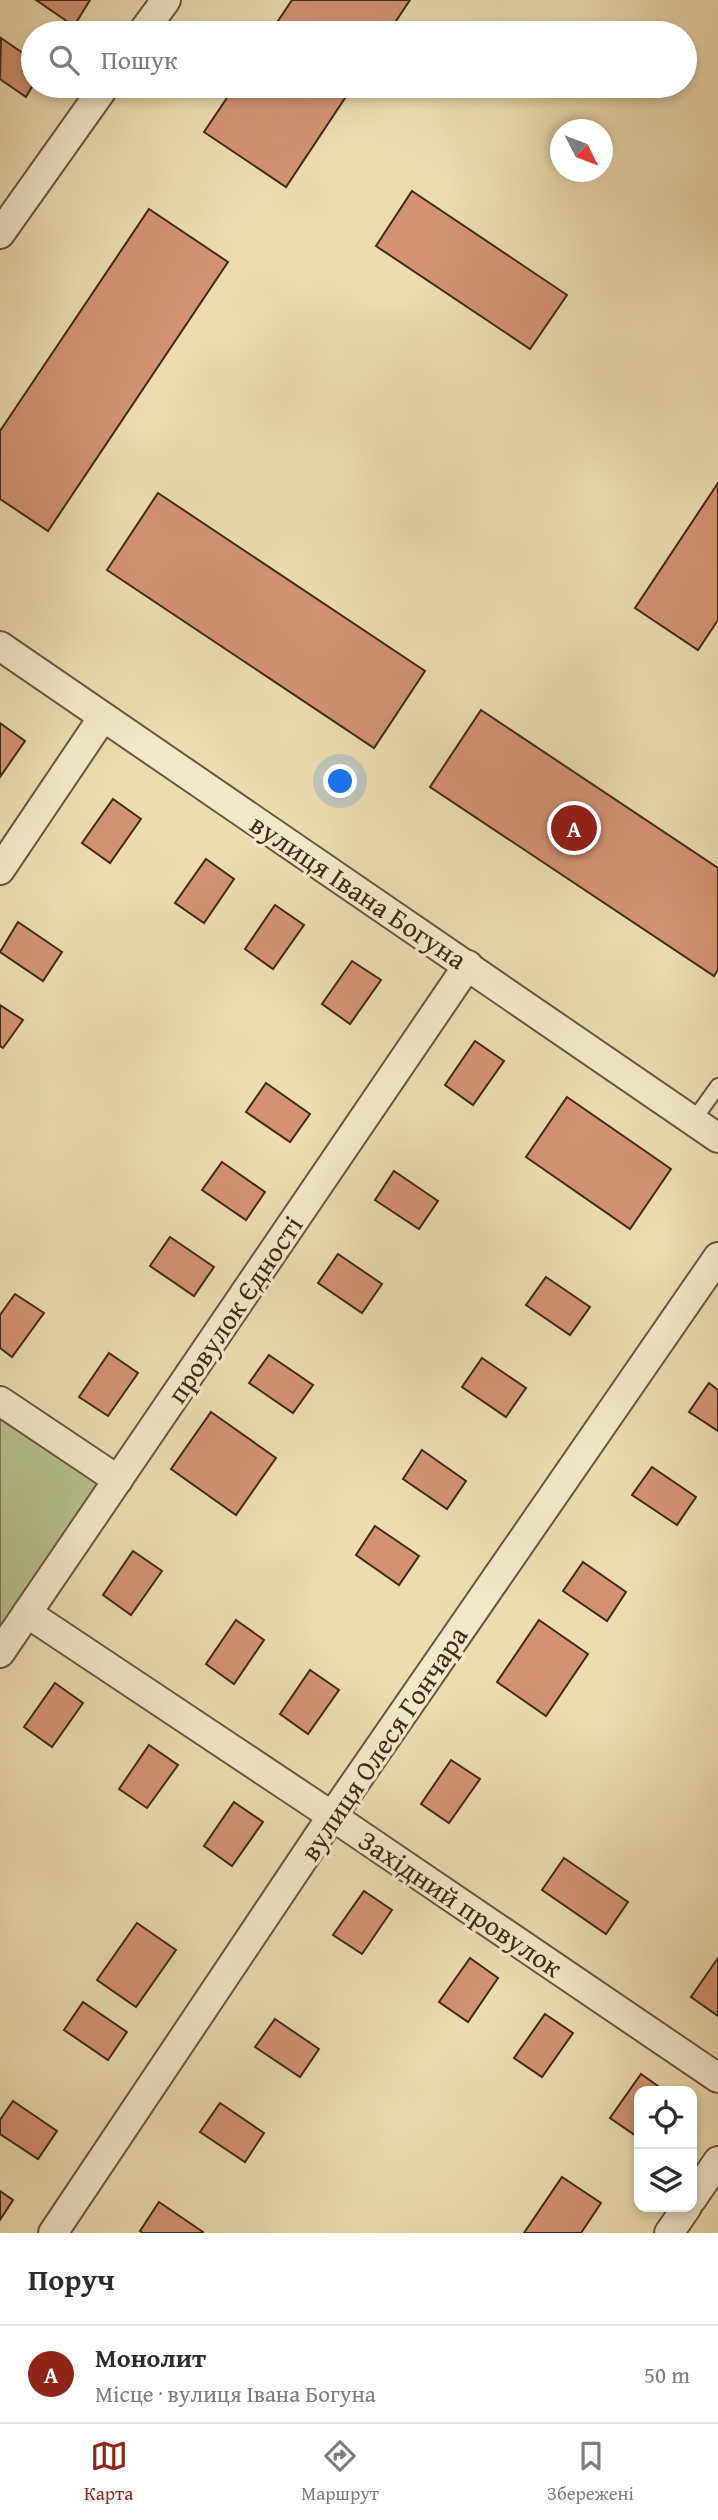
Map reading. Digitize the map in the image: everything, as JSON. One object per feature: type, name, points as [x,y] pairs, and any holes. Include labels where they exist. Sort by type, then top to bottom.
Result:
[{"type":"street","points":[[151,21],[166,0]]},
{"type":"street","points":[[0,234],[96,98]]},
{"type":"street","name":"вулиця Івана Богуна","points":[[0,646],[718,1138]]},
{"type":"street","points":[[0,870],[103,717]]},
{"type":"street","name":"провулок Єдності","points":[[0,1653],[468,965]]},
{"type":"street","name":"вулиця Олеся Гончара","points":[[53,2233],[332,1816],[718,1257]]},
{"type":"street","points":[[0,1401],[118,1480]]},
{"type":"street","name":"Західний провулок","points":[[27,1613],[718,2078]]},
{"type":"street","points":[[697,2192],[718,2161]]},
{"type":"street","points":[[669,2233],[684,2212]]},
{"type":"lane","points":[[693,1121],[718,1086]]},
{"type":"green space","points":[[0,1401],[118,1480],[0,1653]]},
{"type":"building","points":[[36,0],[90,0],[77,21],[67,21]]},
{"type":"building","points":[[292,0],[410,0],[396,21],[278,21]]},
{"type":"building","points":[[1,38],[21,52],[21,94],[0,79]]},
{"type":"building","points":[[227,98],[345,98],[286,187],[204,132]]},
{"type":"building","points":[[412,191],[567,295],[530,349],[376,246]]},
{"type":"building","points":[[149,209],[228,262],[48,531],[0,499],[0,431]]},
{"type":"building","points":[[718,483],[718,620],[698,650],[635,608]]},
{"type":"building","points":[[158,493],[425,671],[374,748],[107,570]]},
{"type":"building","points":[[481,710],[718,868],[718,970],[714,976],[430,787]]},
{"type":"building","points":[[0,723],[25,741],[0,777]]},
{"type":"building","points":[[113,799],[141,819],[110,863],[82,843]]},
{"type":"building","points":[[206,859],[234,879],[204,923],[175,903]]},
{"type":"building","points":[[275,905],[304,925],[273,969],[245,949]]},
{"type":"building","points":[[18,922],[62,952],[43,981],[0,952]]},
{"type":"building","points":[[352,961],[381,980],[350,1024],[322,1004]]},
{"type":"building","points":[[0,1005],[23,1020],[3,1048],[0,1046]]},
{"type":"building","points":[[475,1041],[504,1061],[473,1105],[445,1085]]},
{"type":"building","points":[[266,1083],[310,1114],[290,1142],[246,1112]]},
{"type":"building","points":[[567,1097],[671,1169],[630,1229],[526,1157]]},
{"type":"building","points":[[222,1162],[265,1192],[246,1220],[202,1190]]},
{"type":"building","points":[[394,1171],[438,1201],[419,1229],[375,1200]]},
{"type":"building","points":[[170,1237],[214,1267],[194,1296],[150,1266]]},
{"type":"building","points":[[338,1254],[382,1284],[362,1313],[318,1283]]},
{"type":"building","points":[[546,1277],[590,1307],[570,1335],[526,1305]]},
{"type":"building","points":[[15,1294],[44,1313],[12,1357],[0,1348],[0,1315]]},
{"type":"building","points":[[109,1353],[138,1373],[108,1416],[79,1397]]},
{"type":"building","points":[[269,1355],[313,1385],[293,1413],[249,1383]]},
{"type":"building","points":[[482,1358],[526,1388],[506,1417],[462,1387]]},
{"type":"building","points":[[709,1383],[718,1390],[718,1431],[689,1412]]},
{"type":"building","points":[[211,1412],[276,1458],[236,1515],[171,1469]]},
{"type":"building","points":[[422,1450],[466,1481],[447,1509],[403,1479]]},
{"type":"building","points":[[652,1467],[696,1497],[677,1525],[632,1495]]},
{"type":"building","points":[[375,1526],[419,1556],[399,1585],[356,1555]]},
{"type":"building","points":[[133,1551],[162,1571],[131,1615],[103,1595]]},
{"type":"building","points":[[583,1562],[626,1592],[607,1621],[563,1591]]},
{"type":"building","points":[[236,1620],[264,1640],[234,1684],[206,1664]]},
{"type":"building","points":[[539,1620],[588,1654],[546,1716],[497,1682]]},
{"type":"building","points":[[310,1670],[339,1690],[308,1734],[280,1714]]},
{"type":"building","points":[[55,1683],[83,1703],[52,1747],[24,1727]]},
{"type":"building","points":[[149,1745],[178,1765],[147,1808],[119,1789]]},
{"type":"building","points":[[451,1760],[480,1779],[449,1823],[421,1804]]},
{"type":"building","points":[[234,1802],[263,1822],[232,1866],[204,1846]]},
{"type":"building","points":[[564,1858],[628,1902],[606,1934],[542,1890]]},
{"type":"building","points":[[364,1891],[392,1910],[362,1954],[333,1935]]},
{"type":"building","points":[[137,1923],[176,1950],[136,2007],[97,1980]]},
{"type":"building","points":[[470,1958],[498,1978],[468,2022],[439,2002]]},
{"type":"building","points":[[718,1958],[718,2016],[691,1997]]},
{"type":"building","points":[[83,2002],[127,2032],[108,2060],[64,2030]]},
{"type":"building","points":[[545,2014],[573,2033],[542,2077],[514,2058]]},
{"type":"building","points":[[275,2019],[319,2049],[300,2077],[255,2047]]},
{"type":"building","points":[[641,2074],[658,2086],[634,2086],[634,2135],[610,2118]]},
{"type":"building","points":[[13,2101],[57,2131],[38,2159],[0,2134],[0,2120]]},
{"type":"building","points":[[220,2103],[264,2133],[245,2162],[200,2132]]},
{"type":"building","points":[[562,2177],[601,2203],[581,2233],[524,2233]]},
{"type":"building","points":[[0,2191],[13,2200],[0,2220]]},
{"type":"building","points":[[159,2202],[203,2232],[203,2233],[140,2231]]},
{"type":"place","name":"Монолит","points":[[574,828]]}]
